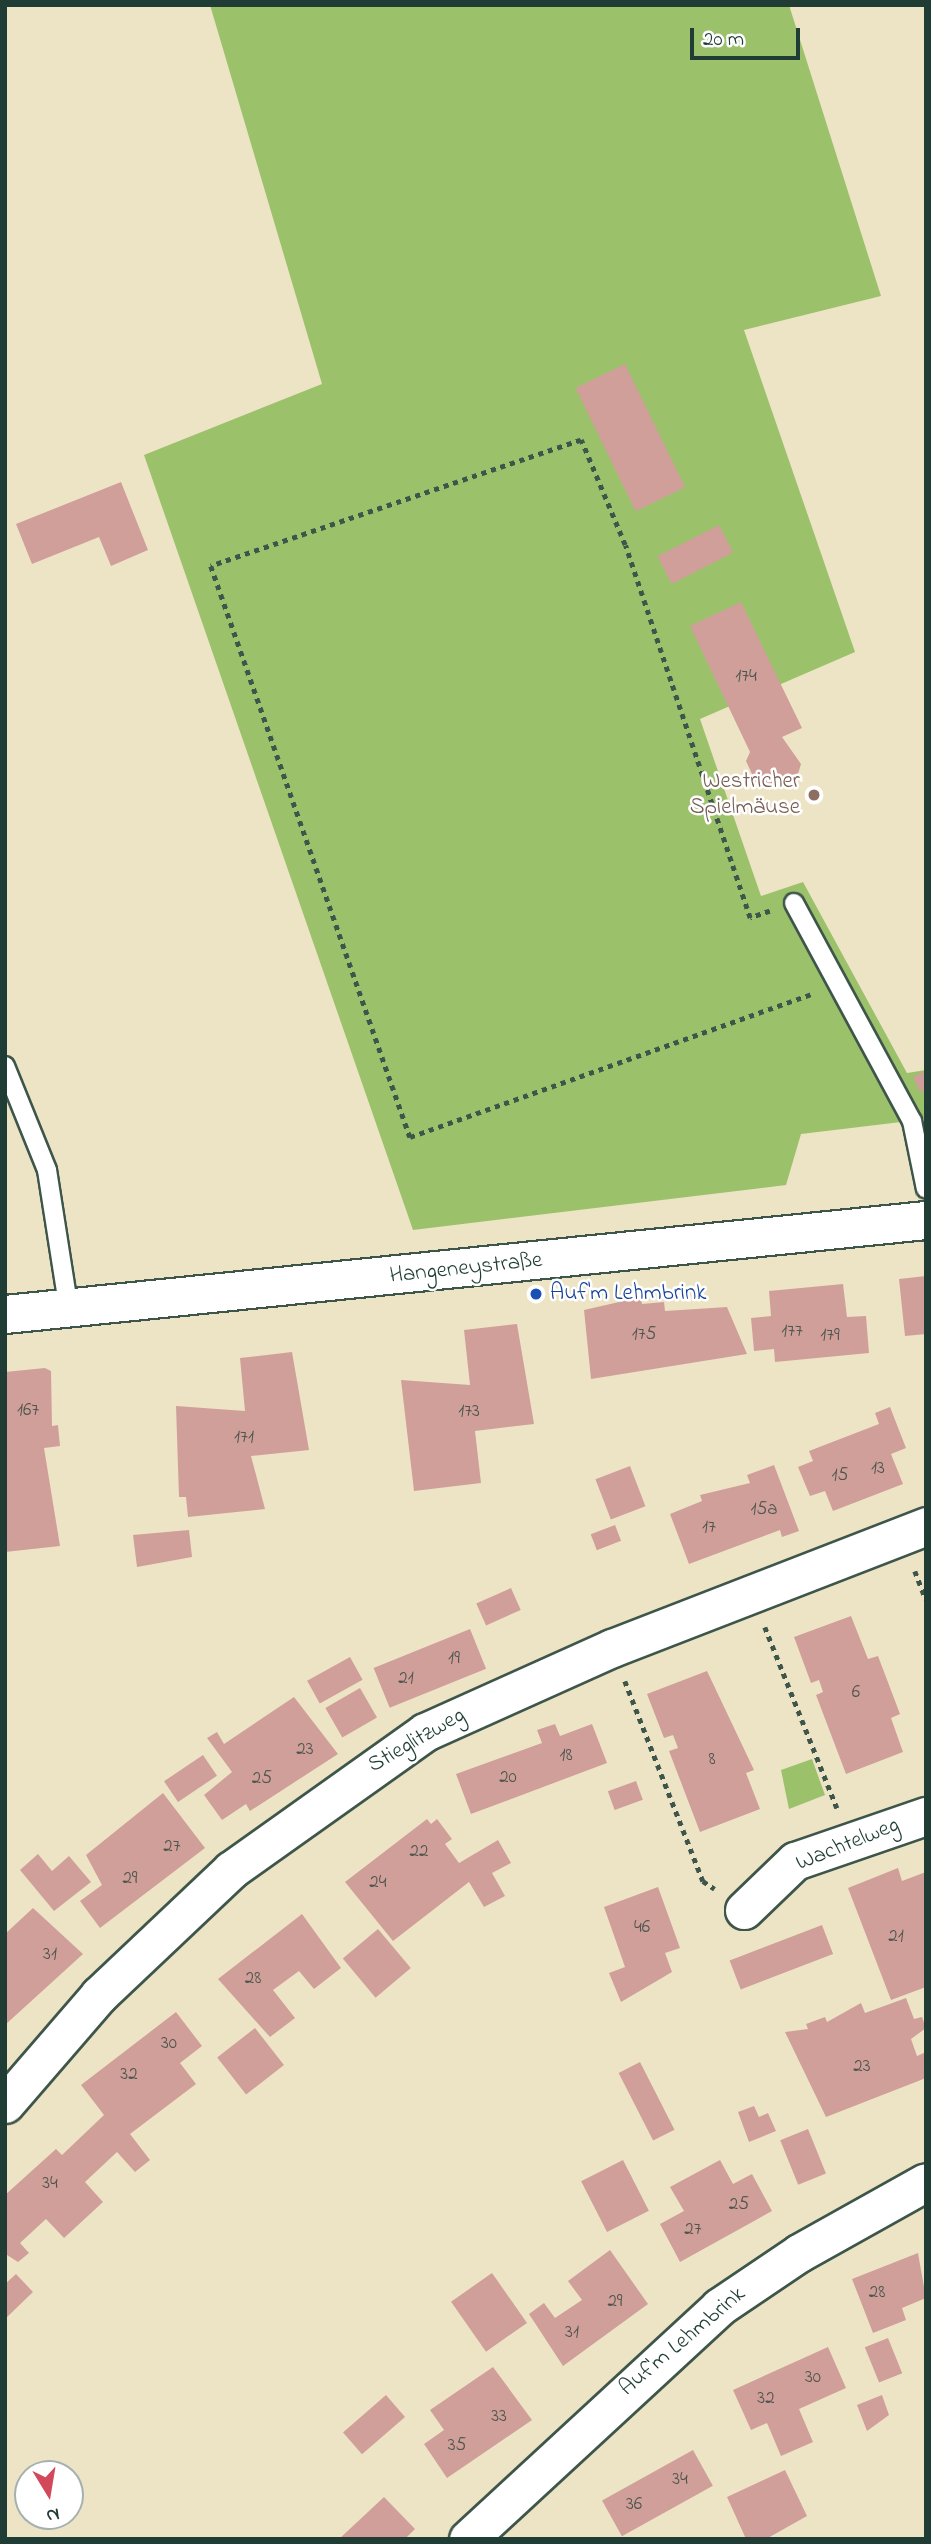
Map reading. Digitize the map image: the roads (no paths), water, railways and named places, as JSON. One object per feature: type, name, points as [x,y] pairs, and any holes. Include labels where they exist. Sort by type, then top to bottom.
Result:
[{"type":"street","name":"Hangeneystraße","points":[[5,1314],[69,1310],[926,1220]]},
{"type":"street","name":"Stieglitzweg","points":[[5,2105],[99,1996],[231,1870],[305,1813],[425,1732],[612,1648],[926,1526]]},
{"type":"street","name":"Wachtelweg","points":[[744,1910],[795,1861],[926,1816]]},
{"type":"street","name":"Auf'm Lehmbrink","points":[[468,2539],[719,2307],[799,2253],[926,2182]]},
{"type":"lane","points":[[794,904],[912,1121],[926,1189]]},
{"type":"lane","points":[[5,1066],[47,1170],[69,1310]]},
{"type":"place","name":"Westricher Spielmäuse","points":[[814,795]]},
{"type":"place","name":"Auf'm Lehmbrink","points":[[536,1294]]}]
